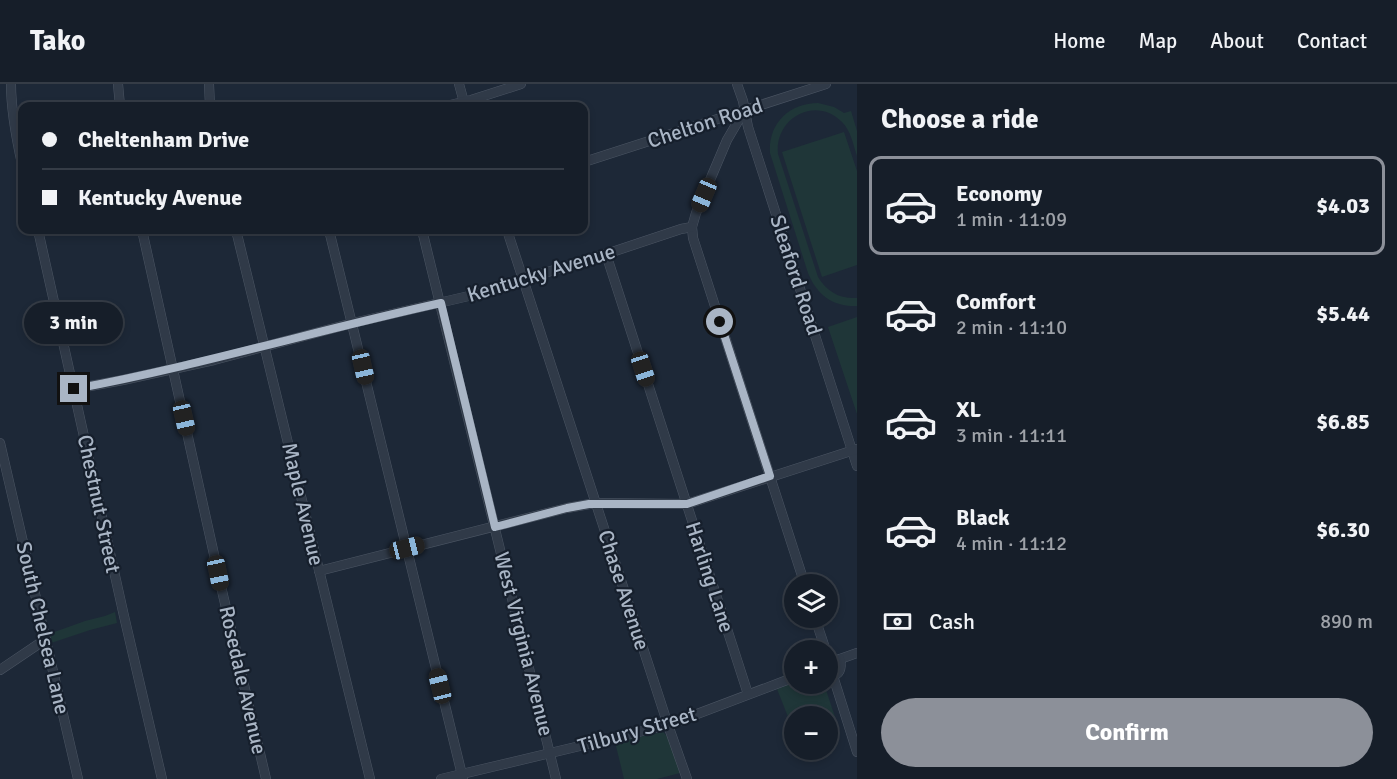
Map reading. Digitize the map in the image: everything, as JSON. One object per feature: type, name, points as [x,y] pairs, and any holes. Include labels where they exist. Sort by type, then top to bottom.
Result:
[{"type":"street","points":[[10,84],[18,145]]},
{"type":"street","points":[[118,84],[120,102]]},
{"type":"street","points":[[209,84],[210,102]]},
{"type":"street","points":[[459,84],[464,102]]},
{"type":"street","points":[[470,102],[520,84]]},
{"type":"street","name":"Sleaford Road","points":[[737,84],[748,127],[855,450],[857,466]]},
{"type":"street","name":"Chelton Road","points":[[588,161],[826,84]]},
{"type":"street","points":[[744,111],[727,140],[696,213],[692,226],[693,238],[801,574]]},
{"type":"street","name":"Kentucky Avenue","points":[[74,389],[123,381],[214,360],[353,323],[474,296],[692,226]]},
{"type":"street","name":"Chestnut Street","points":[[39,234],[162,779]]},
{"type":"street","name":"Rosedale Avenue","points":[[143,234],[266,779]]},
{"type":"street","name":"Maple Avenue","points":[[237,234],[370,779]]},
{"type":"street","points":[[330,234],[463,776]]},
{"type":"street","name":"West Virginia Avenue","points":[[423,234],[556,779]]},
{"type":"street","name":"Chase Avenue","points":[[508,234],[687,779]]},
{"type":"street","name":"Harling Lane","points":[[606,254],[748,694]]},
{"type":"street","name":"South Chelsea Lane","points":[[0,442],[78,779]]},
{"type":"street","points":[[319,571],[567,508],[596,503],[687,504],[855,450]]},
{"type":"street","points":[[0,669],[46,639]]},
{"type":"street","points":[[838,672],[841,665],[840,659],[857,653]]},
{"type":"street","name":"Tilbury Street","points":[[441,779],[463,776],[668,725],[784,681]]},
{"type":"street","points":[[837,694],[857,752]]},
{"type":"green space","points":[[818,103],[834,107],[844,113],[851,111],[857,131],[857,156],[848,129],[832,114],[820,111],[799,114],[790,121],[779,141],[778,154],[818,277],[834,294],[857,298],[857,306],[833,302],[816,288],[812,281],[770,153],[773,133],[782,117],[798,107]]},
{"type":"green space","points":[[844,132],[857,171],[857,265],[822,277],[782,152]]},
{"type":"green space","points":[[857,317],[857,414],[828,327]]},
{"type":"green space","points":[[115,612],[117,623],[48,644],[46,635]]},
{"type":"green space","points":[[784,686],[784,694],[827,694],[831,706],[784,707],[777,689]]},
{"type":"green space","points":[[663,732],[671,745],[680,773],[657,779],[624,779],[615,742]]},
{"type":"route","points":[[74,389],[123,381],[214,360],[353,323],[441,303],[495,527],[589,504],[687,504],[770,476],[720,322]]}]
